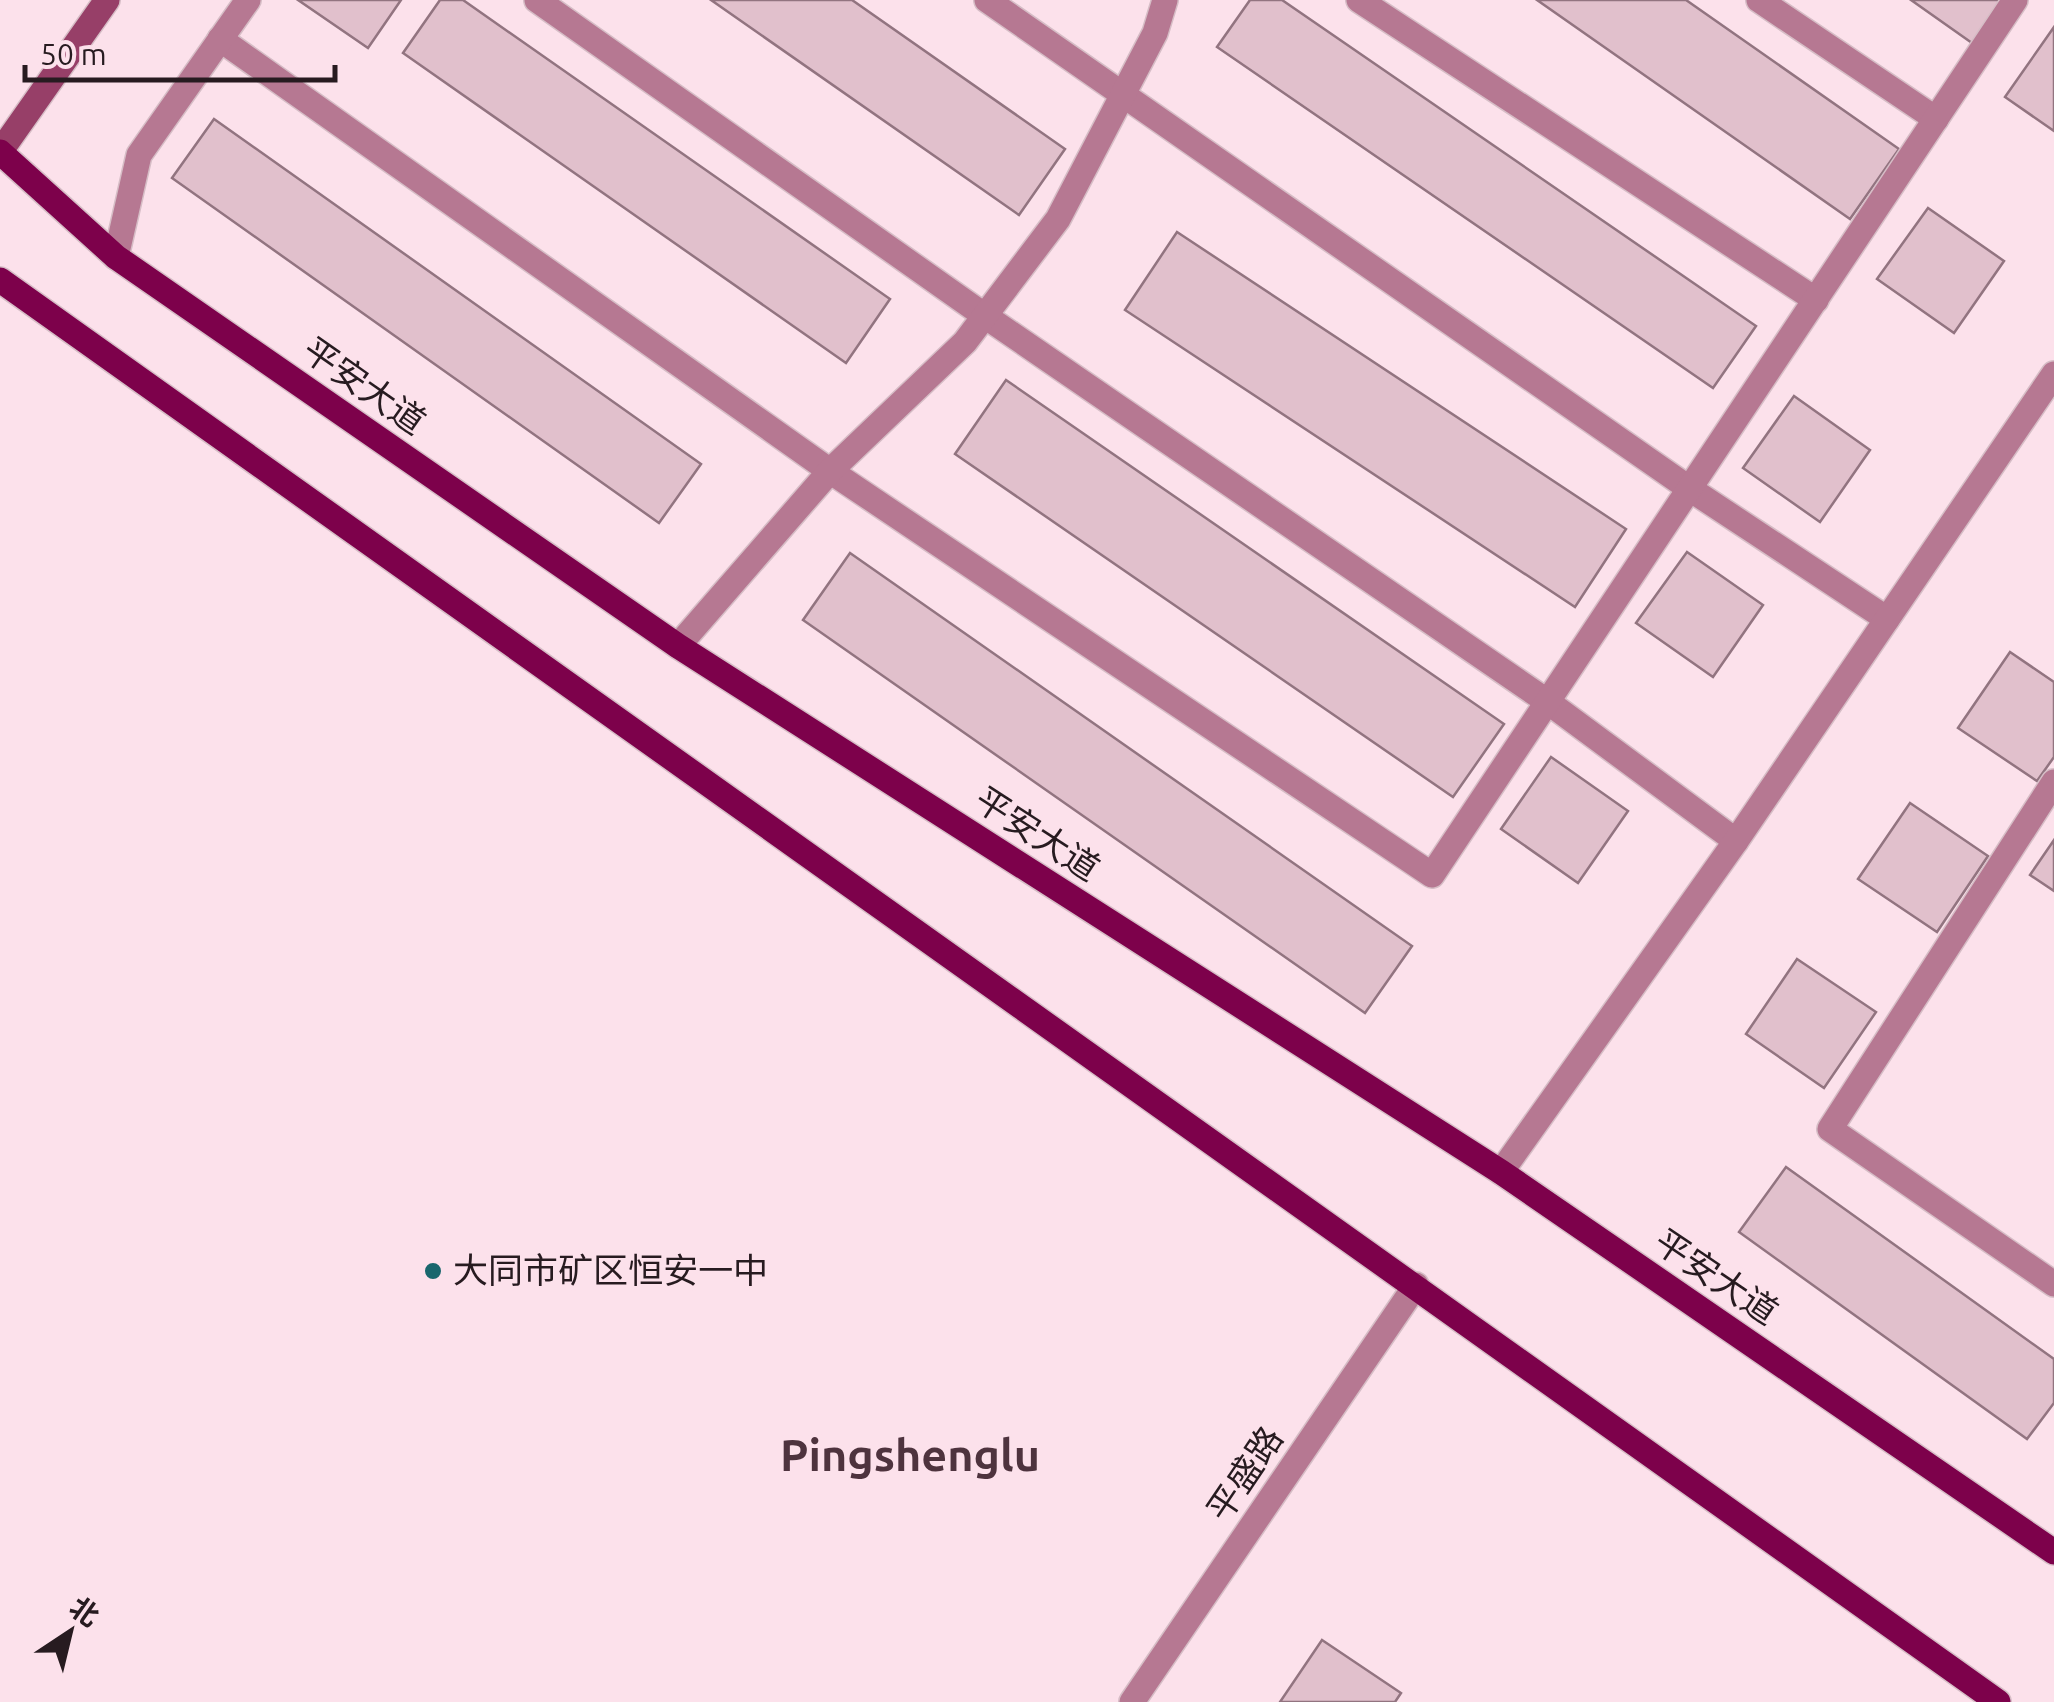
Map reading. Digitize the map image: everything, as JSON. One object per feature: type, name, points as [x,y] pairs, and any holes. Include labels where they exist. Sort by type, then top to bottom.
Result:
[{"type":"main road","points":[[0,152],[107,0]]},
{"type":"main road","name":"平安大道","points":[[0,152],[116,257],[678,646],[1501,1172],[2054,1552]]},
{"type":"main road","points":[[0,280],[1998,1702]]},
{"type":"street","points":[[116,257],[139,155],[248,0]]},
{"type":"street","points":[[537,0],[985,316],[1548,702],[1736,841]]},
{"type":"street","points":[[986,0],[1690,488],[1887,619]]},
{"type":"street","points":[[678,646],[830,471],[965,342],[985,316],[1058,218],[1156,33],[1165,0]]},
{"type":"street","points":[[1359,0],[1816,300]]},
{"type":"street","points":[[1759,0],[1936,119]]},
{"type":"street","points":[[220,39],[830,471],[1432,876],[2015,0]]},
{"type":"street","points":[[1501,1172],[1736,841],[2054,374]]},
{"type":"street","points":[[2054,782],[1830,1129],[2054,1284]]},
{"type":"street","name":"平盛路","points":[[1132,1702],[1416,1285]]},
{"type":"building","points":[[298,0],[401,0],[368,48]]},
{"type":"building","points":[[440,0],[463,0],[890,299],[846,363],[403,53]]},
{"type":"building","points":[[711,0],[852,0],[1065,149],[1019,215]]},
{"type":"building","points":[[1250,0],[1282,0],[1756,326],[1713,388],[1217,47]]},
{"type":"building","points":[[1537,0],[1686,0],[1899,149],[1850,219]]},
{"type":"building","points":[[1911,0],[2002,0],[1972,43]]},
{"type":"building","points":[[2054,27],[2054,131],[2005,97]]},
{"type":"building","points":[[214,119],[701,464],[659,523],[172,178]]},
{"type":"building","points":[[1928,208],[2004,261],[1954,333],[1877,279]]},
{"type":"building","points":[[1177,232],[1626,529],[1575,607],[1125,310]]},
{"type":"building","points":[[1006,380],[1504,724],[1453,797],[955,454]]},
{"type":"building","points":[[1794,396],[1870,450],[1820,522],[1743,468]]},
{"type":"building","points":[[1687,552],[1763,605],[1713,677],[1636,623]]},
{"type":"building","points":[[850,553],[1412,946],[1365,1013],[803,620]]},
{"type":"building","points":[[2010,652],[2054,682],[2054,757],[2037,781],[1958,728]]},
{"type":"building","points":[[1551,757],[1628,811],[1578,883],[1501,829]]},
{"type":"building","points":[[1910,803],[1988,856],[1937,932],[1858,879]]},
{"type":"building","points":[[2054,840],[2054,891],[2030,875]]},
{"type":"building","points":[[1797,959],[1876,1012],[1824,1088],[1746,1034]]},
{"type":"building","points":[[1786,1167],[2054,1359],[2054,1403],[2027,1439],[1739,1232]]},
{"type":"building","points":[[1322,1640],[1401,1693],[1395,1702],[1280,1702]]},
{"type":"place","name":"大同市矿区恒安一中","points":[[433,1271]]},
{"type":"district","name":"Pingshenglu","points":[[910,1455]]}]
